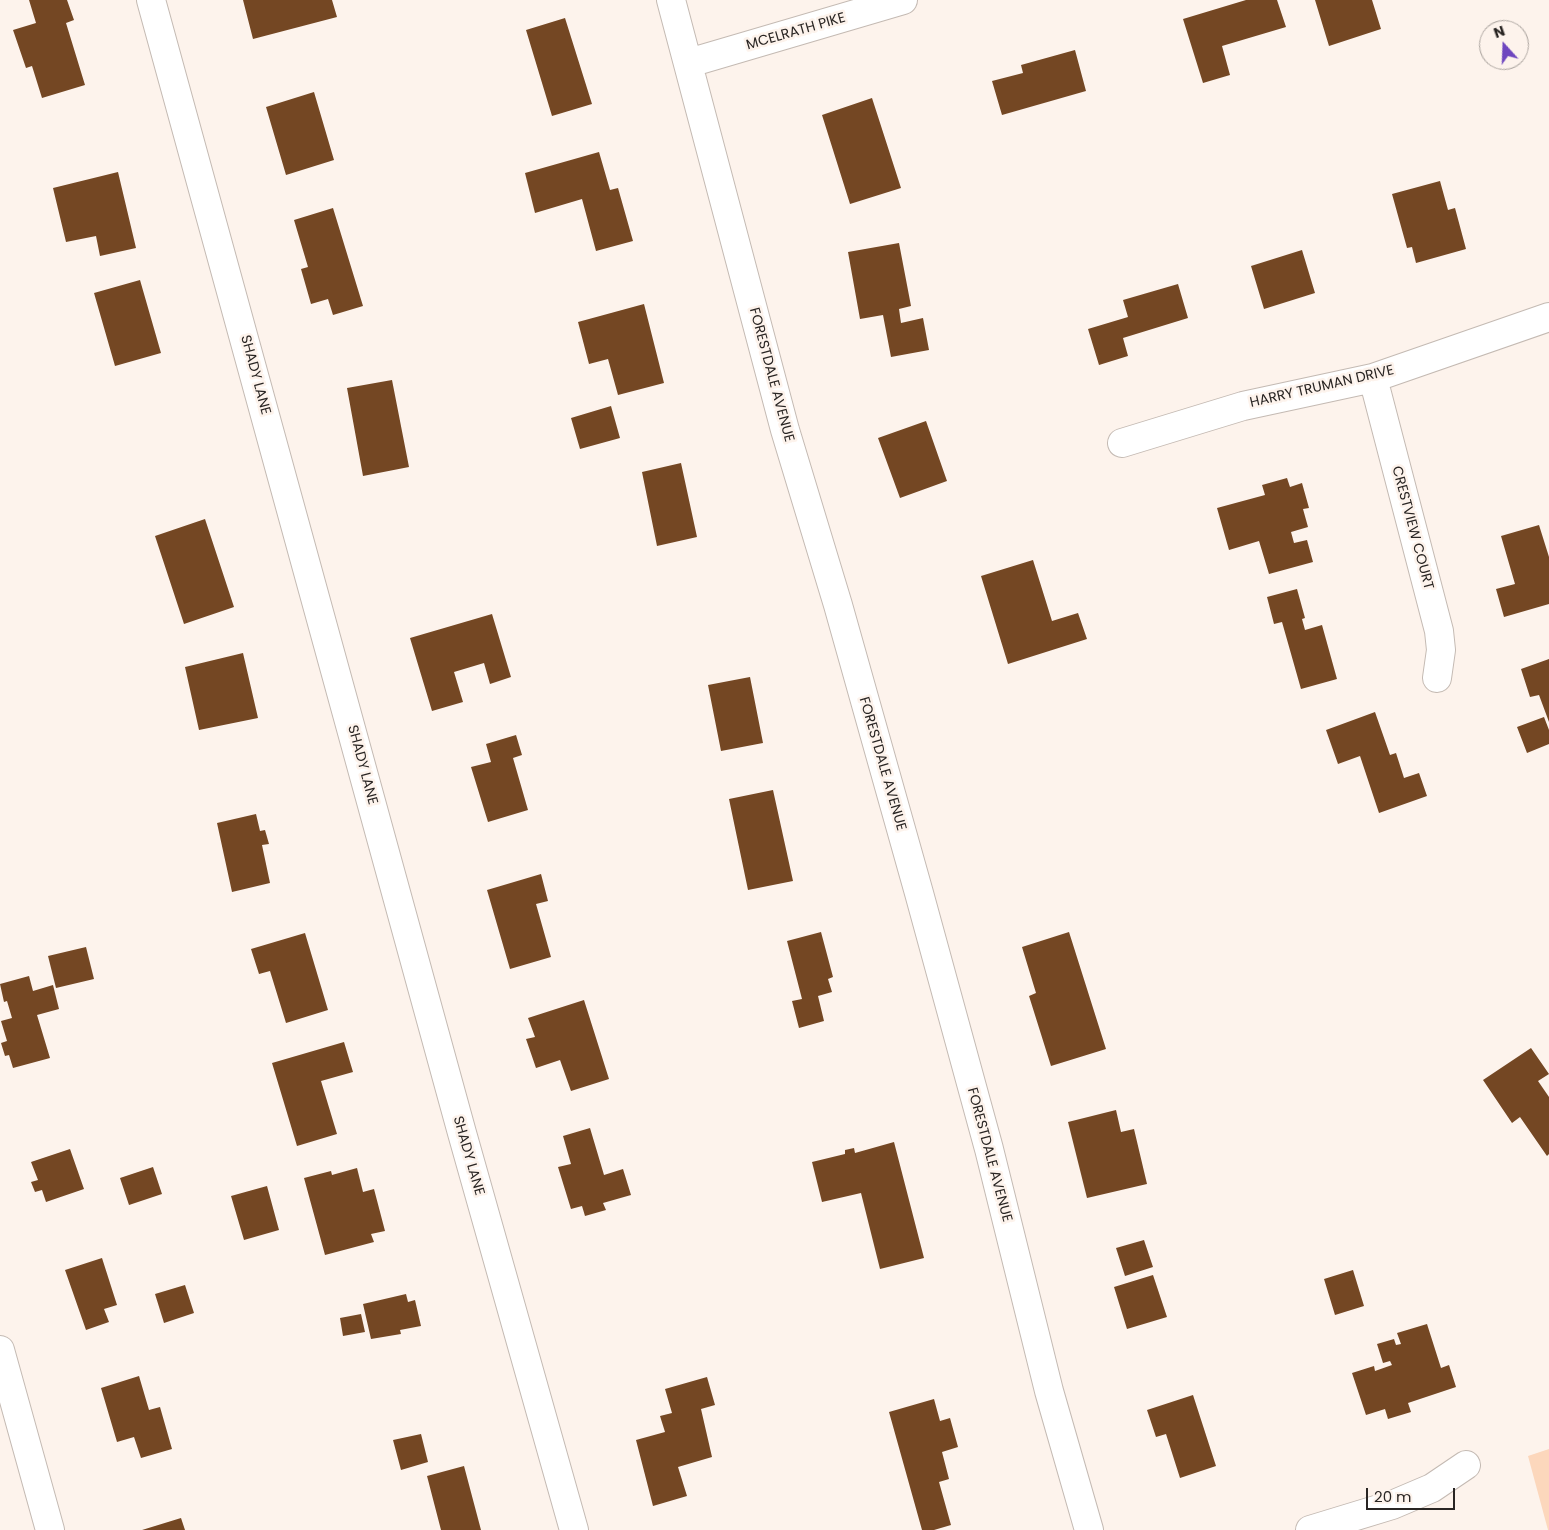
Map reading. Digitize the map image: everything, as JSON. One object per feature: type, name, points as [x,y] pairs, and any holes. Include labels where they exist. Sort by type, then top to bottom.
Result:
[{"type":"street","name":"SHADY LANE","points":[[151,0],[464,1142],[574,1530]]},
{"type":"street","name":"FORESTDALE AVENUE","points":[[671,0],[788,440],[838,604],[934,950],[988,1149],[1049,1391],[1089,1530]]},
{"type":"street","name":"MCELRATH PIKE","points":[[689,64],[903,0]]},
{"type":"street","name":"HARRY TRUMAN DRIVE","points":[[1122,443],[1242,406],[1373,378],[1549,317]]},
{"type":"street","name":"CRESTVIEW COURT","points":[[1373,378],[1439,631],[1441,650],[1437,678]]},
{"type":"street","points":[[0,1350],[50,1530]]},
{"type":"street","points":[[1310,1530],[1392,1505],[1432,1488],[1466,1464]]},
{"type":"shaded area","points":[[1549,1449],[1549,1530],[1548,1530],[1528,1456]]},
{"type":"building","points":[[29,0],[67,0],[74,20],[66,23],[85,85],[42,98],[32,66],[26,68],[13,30],[36,23]]},
{"type":"building","points":[[243,0],[332,0],[337,17],[253,39]]},
{"type":"building","points":[[1246,0],[1277,0],[1286,27],[1222,46],[1230,75],[1203,83],[1183,19]]},
{"type":"building","points":[[1315,0],[1372,0],[1381,29],[1329,46]]},
{"type":"building","points":[[565,18],[592,104],[552,116],[526,30]]},
{"type":"building","points":[[1075,50],[1086,91],[1002,115],[992,81],[1023,73],[1021,65]]},
{"type":"building","points":[[314,92],[334,160],[286,175],[266,107]]},
{"type":"building","points":[[872,98],[901,188],[850,204],[822,115]]},
{"type":"building","points":[[599,152],[610,190],[618,188],[633,241],[596,251],[582,199],[535,213],[525,173]]},
{"type":"building","points":[[118,172],[136,248],[100,256],[96,236],[66,242],[53,188]]},
{"type":"building","points":[[1440,181],[1448,210],[1455,208],[1466,249],[1416,263],[1412,247],[1407,248],[1392,194]]},
{"type":"building","points":[[333,208],[363,306],[333,315],[328,299],[311,304],[301,269],[308,267],[294,220]]},
{"type":"building","points":[[899,243],[911,306],[899,309],[901,323],[923,318],[929,350],[891,357],[883,315],[860,319],[848,252]]},
{"type":"building","points":[[1302,250],[1315,293],[1264,309],[1251,266]]},
{"type":"building","points":[[140,280],[161,353],[115,366],[94,293]]},
{"type":"building","points":[[1178,284],[1188,318],[1123,338],[1128,356],[1099,365],[1088,329],[1128,317],[1123,300]]},
{"type":"building","points":[[644,304],[664,383],[618,395],[608,359],[589,364],[578,322]]},
{"type":"building","points":[[392,380],[409,467],[363,476],[347,388]]},
{"type":"building","points":[[611,406],[620,438],[580,449],[571,418]]},
{"type":"building","points":[[926,421],[947,481],[900,498],[878,438]]},
{"type":"building","points":[[681,463],[697,537],[657,546],[642,472]]},
{"type":"building","points":[[1287,478],[1290,487],[1302,483],[1309,508],[1303,509],[1308,527],[1291,532],[1294,543],[1307,540],[1313,562],[1269,574],[1259,541],[1229,550],[1217,508],[1265,495],[1262,485]]},
{"type":"building","points":[[205,519],[234,607],[184,624],[155,536]]},
{"type":"building","points":[[1539,525],[1549,557],[1549,604],[1504,617],[1496,589],[1515,584],[1501,536]]},
{"type":"building","points":[[1033,560],[1052,621],[1078,613],[1087,639],[1008,664],[981,576]]},
{"type":"building","points":[[1297,589],[1305,618],[1302,619],[1305,630],[1322,625],[1337,679],[1301,689],[1282,622],[1274,624],[1267,597]]},
{"type":"building","points":[[492,614],[511,677],[490,684],[484,663],[454,672],[463,702],[432,711],[410,638]]},
{"type":"building","points":[[243,653],[258,718],[199,730],[185,667]]},
{"type":"building","points":[[1549,659],[1549,722],[1539,695],[1530,697],[1521,669]]},
{"type":"building","points":[[750,677],[763,743],[721,751],[708,685]]},
{"type":"building","points":[[1375,712],[1390,755],[1396,753],[1404,778],[1419,773],[1427,796],[1379,813],[1360,756],[1338,764],[1326,730]]},
{"type":"building","points":[[1544,717],[1549,730],[1549,744],[1527,753],[1517,727]]},
{"type":"building","points":[[516,735],[522,755],[513,758],[528,810],[488,822],[471,767],[491,762],[486,744]]},
{"type":"building","points":[[773,790],[793,881],[748,890],[729,799]]},
{"type":"building","points":[[256,814],[260,831],[265,830],[269,844],[262,845],[270,883],[232,892],[217,823]]},
{"type":"building","points":[[541,874],[548,901],[536,904],[551,957],[510,969],[487,890]]},
{"type":"building","points":[[821,932],[833,977],[828,979],[832,992],[818,996],[824,1021],[799,1028],[792,1001],[802,999],[787,941]]},
{"type":"building","points":[[1069,932],[1106,1049],[1051,1066],[1029,996],[1036,993],[1022,947]]},
{"type":"building","points":[[305,933],[328,1010],[286,1023],[270,971],[259,974],[251,949]]},
{"type":"building","points":[[86,947],[94,979],[56,988],[48,956]]},
{"type":"building","points":[[29,976],[33,991],[53,985],[59,1009],[37,1015],[50,1058],[13,1068],[9,1055],[5,1056],[1,1043],[7,1041],[1,1021],[12,1018],[7,1001],[4,1002],[0,984]]},
{"type":"building","points":[[584,1000],[609,1079],[571,1091],[560,1060],[536,1068],[526,1039],[535,1037],[528,1018]]},
{"type":"building","points":[[344,1042],[353,1072],[321,1081],[337,1134],[297,1146],[272,1063]]},
{"type":"building","points":[[1531,1048],[1549,1074],[1538,1081],[1549,1097],[1549,1154],[1547,1156],[1520,1117],[1512,1123],[1483,1080]]},
{"type":"building","points":[[1116,1110],[1121,1132],[1134,1129],[1147,1184],[1087,1198],[1068,1122]]},
{"type":"building","points":[[590,1128],[604,1175],[623,1169],[631,1195],[603,1203],[606,1210],[585,1216],[582,1206],[571,1209],[558,1167],[571,1164],[563,1136]]},
{"type":"building","points":[[894,1142],[924,1258],[880,1269],[861,1193],[822,1202],[812,1162],[845,1154],[845,1150],[854,1148],[855,1153]]},
{"type":"building","points":[[70,1149],[84,1189],[46,1202],[42,1190],[35,1192],[31,1182],[38,1180],[31,1162]]},
{"type":"building","points":[[153,1167],[162,1194],[129,1205],[120,1178]]},
{"type":"building","points":[[357,1168],[363,1192],[374,1189],[385,1231],[371,1234],[374,1242],[325,1255],[304,1178],[331,1171],[332,1175]]},
{"type":"building","points":[[267,1186],[279,1230],[244,1240],[231,1196]]},
{"type":"building","points":[[1144,1240],[1153,1267],[1125,1276],[1116,1248]]},
{"type":"building","points":[[102,1258],[117,1305],[104,1309],[109,1322],[86,1330],[65,1270]]},
{"type":"building","points":[[1353,1270],[1364,1306],[1335,1315],[1324,1279]]},
{"type":"building","points":[[1153,1275],[1167,1317],[1127,1329],[1114,1287]]},
{"type":"building","points":[[185,1285],[194,1313],[164,1323],[155,1294]]},
{"type":"building","points":[[406,1294],[408,1302],[415,1300],[421,1326],[400,1330],[401,1334],[371,1339],[363,1304]]},
{"type":"building","points":[[361,1314],[365,1332],[343,1336],[340,1318]]},
{"type":"building","points":[[1427,1324],[1441,1368],[1449,1365],[1456,1387],[1408,1403],[1411,1412],[1388,1419],[1385,1409],[1366,1415],[1352,1373],[1374,1366],[1375,1371],[1392,1365],[1390,1361],[1383,1363],[1377,1344],[1394,1339],[1396,1345],[1401,1344],[1397,1333]]},
{"type":"building","points":[[139,1376],[149,1410],[160,1407],[172,1449],[141,1458],[134,1437],[117,1442],[101,1388]]},
{"type":"building","points":[[707,1377],[715,1405],[701,1409],[712,1457],[678,1467],[687,1496],[653,1506],[636,1440],[665,1432],[660,1416],[672,1413],[665,1389]]},
{"type":"building","points":[[1193,1395],[1216,1466],[1180,1478],[1166,1434],[1156,1437],[1147,1410]]},
{"type":"building","points":[[934,1399],[940,1421],[950,1418],[958,1447],[942,1452],[949,1479],[939,1482],[951,1525],[934,1530],[922,1530],[889,1412]]},
{"type":"building","points":[[421,1434],[428,1462],[401,1470],[393,1440]]},
{"type":"building","points":[[464,1466],[481,1530],[441,1530],[427,1476]]},
{"type":"building","points":[[181,1518],[185,1530],[142,1530]]}]
